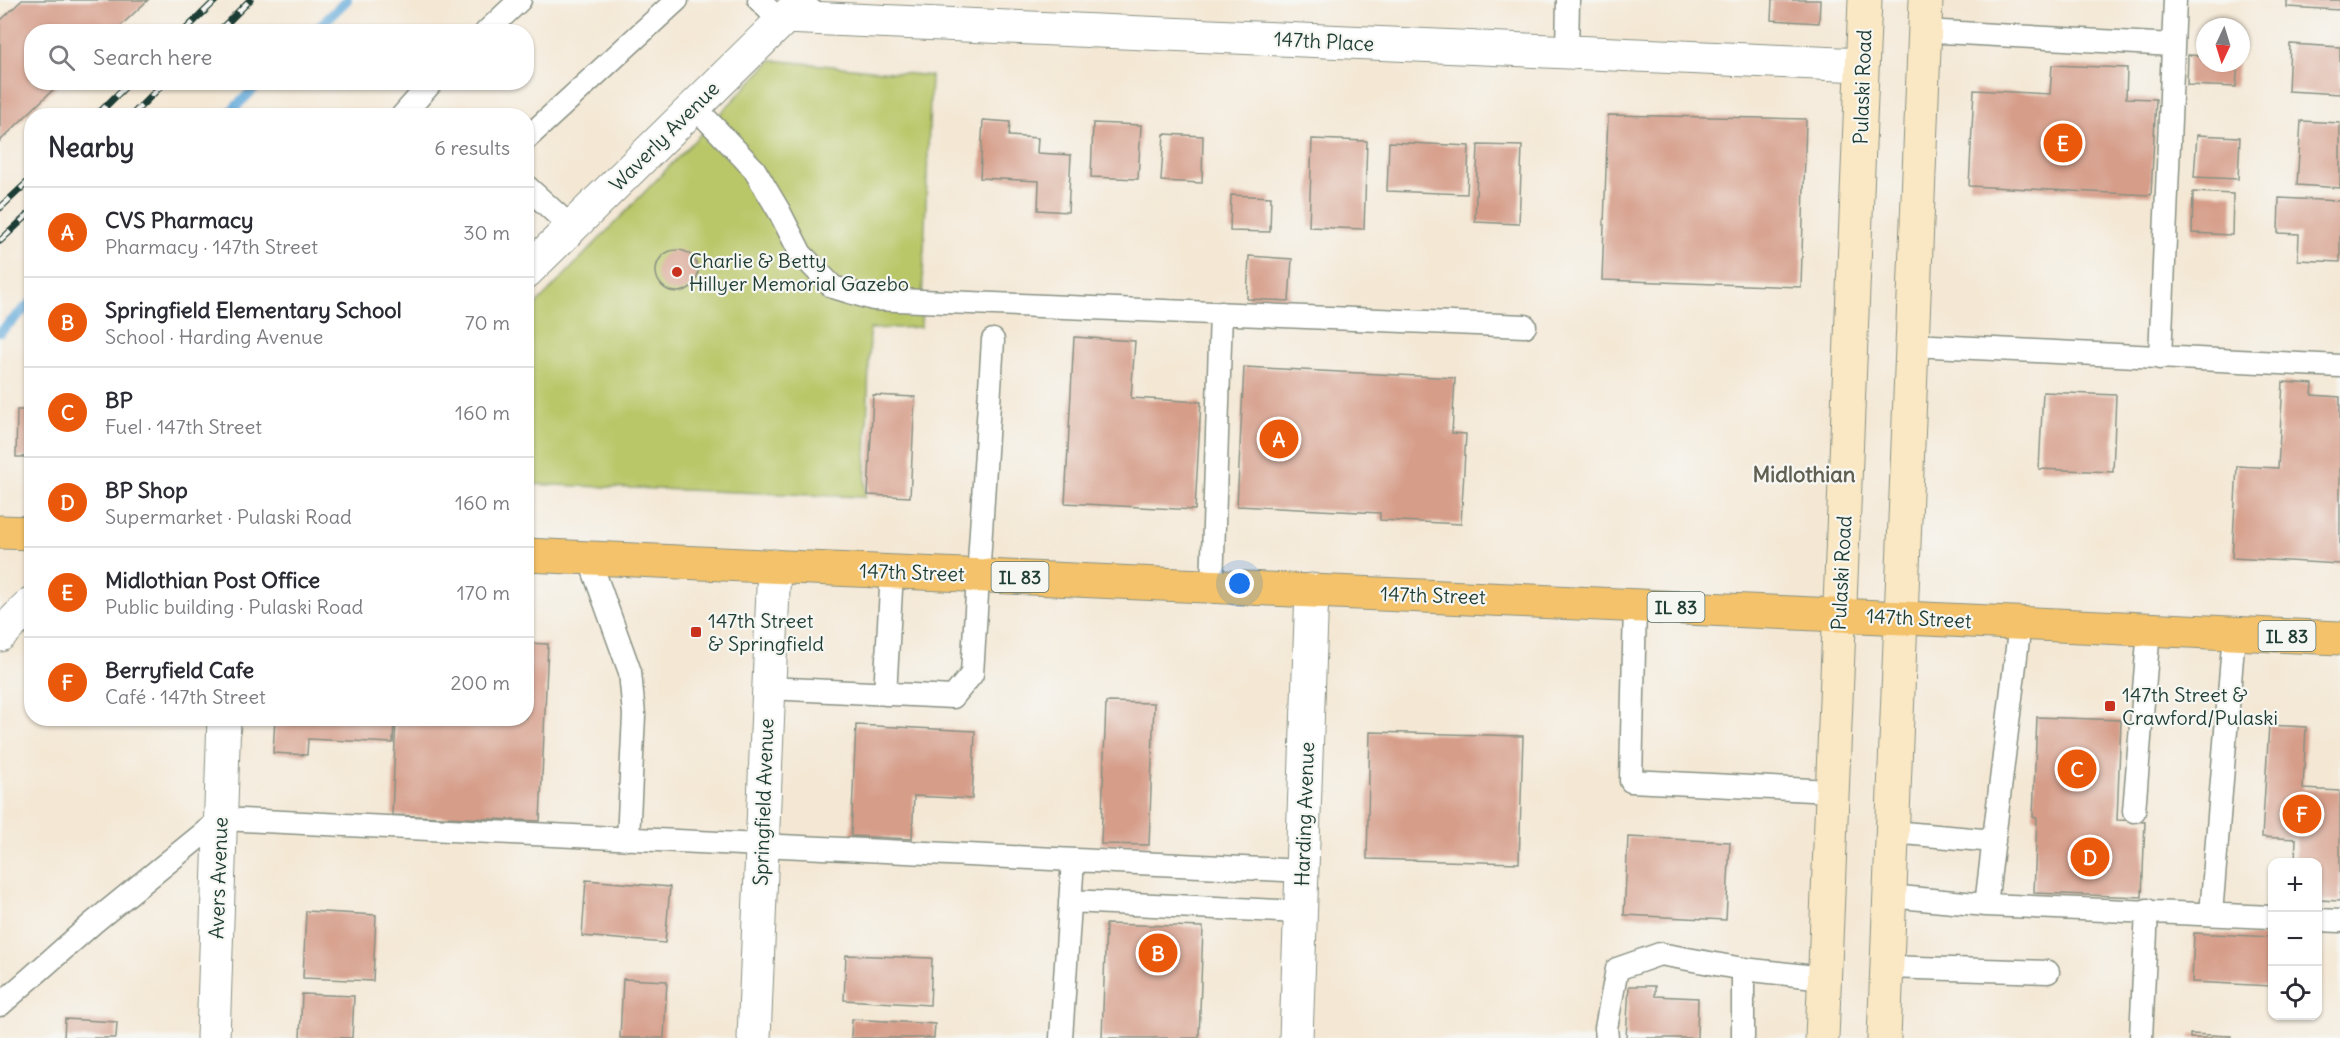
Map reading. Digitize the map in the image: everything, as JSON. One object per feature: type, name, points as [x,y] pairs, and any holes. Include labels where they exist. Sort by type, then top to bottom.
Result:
[{"type":"main road","name":"Pulaski Road","points":[[1822,1038],[1865,0]]},
{"type":"main road","points":[[1884,1038],[1899,617],[1925,16]]},
{"type":"main road","points":[[0,532],[24,533]]},
{"type":"main road","name":"147th Street","points":[[534,555],[2340,638]]},
{"type":"street","name":"147th Place","points":[[782,9],[1862,65]]},
{"type":"street","name":"Waverly Avenue","points":[[534,264],[694,106],[782,9]]},
{"type":"street","name":"Springfield Avenue","points":[[754,1038],[774,566]]},
{"type":"street","name":"Harding Avenue","points":[[1296,1038],[1312,590]]},
{"type":"street","points":[[0,635],[24,611]]},
{"type":"street","name":"Avers Avenue","points":[[213,1038],[224,726]]},
{"type":"lane","points":[[494,24],[520,0]]},
{"type":"lane","points":[[534,132],[677,0]]},
{"type":"lane","points":[[1567,51],[1569,0]]},
{"type":"lane","points":[[2160,358],[2175,0]]},
{"type":"lane","points":[[1925,16],[2173,45]]},
{"type":"lane","points":[[409,108],[425,90]]},
{"type":"lane","points":[[694,106],[754,169],[801,254],[833,287],[873,299],[1525,326]]},
{"type":"lane","points":[[534,193],[571,228]]},
{"type":"lane","points":[[1212,586],[1221,313]]},
{"type":"lane","points":[[768,688],[953,697],[972,674],[993,340]]},
{"type":"lane","points":[[1912,345],[2340,366]]},
{"type":"lane","points":[[589,558],[630,672],[634,715],[628,839]]},
{"type":"lane","points":[[885,694],[892,572]]},
{"type":"lane","points":[[1635,605],[1631,781],[1832,791]]},
{"type":"lane","points":[[1986,905],[2020,623]]},
{"type":"lane","points":[[2134,811],[2149,629]]},
{"type":"lane","points":[[2211,914],[2234,633]]},
{"type":"lane","points":[[0,1005],[93,923],[221,819],[1303,871]]},
{"type":"lane","points":[[1892,832],[1994,841]]},
{"type":"lane","points":[[1061,1038],[1073,860]]},
{"type":"lane","points":[[1889,896],[1986,905],[2268,917]]},
{"type":"lane","points":[[1070,901],[1301,912]]},
{"type":"lane","points":[[2141,1038],[2146,910]]},
{"type":"lane","points":[[2322,920],[2340,921]]},
{"type":"lane","points":[[1607,1038],[1606,1028],[1617,969],[1660,954],[1743,969],[1824,978]]},
{"type":"lane","points":[[1886,967],[2048,972]]},
{"type":"lane","points":[[1743,969],[1743,1038]]},
{"type":"green space","points":[[772,60],[931,76],[921,327],[870,329],[865,497],[534,484],[534,307]]},
{"type":"building","points":[[22,0],[148,0],[122,24],[24,24],[24,90],[53,90],[34,108],[24,108],[24,118],[0,141],[0,21]]},
{"type":"building","points":[[1772,0],[1820,0],[1819,23],[1771,20]]},
{"type":"building","points":[[2287,0],[2340,0],[2340,10],[2287,7]]},
{"type":"building","points":[[2290,44],[2340,47],[2340,94],[2288,91]]},
{"type":"building","points":[[2188,55],[2196,55],[2196,72],[2237,72],[2236,87],[2187,85]]},
{"type":"building","points":[[2052,65],[2127,68],[2126,98],[2156,99],[2151,195],[1969,186],[1974,90],[2050,94]]},
{"type":"building","points":[[1608,115],[1806,119],[1801,287],[1602,280]]},
{"type":"building","points":[[983,120],[1010,122],[1009,136],[1038,138],[1037,153],[1071,155],[1068,212],[1038,210],[1039,181],[980,178]]},
{"type":"building","points":[[2301,121],[2340,123],[2340,188],[2297,185]]},
{"type":"building","points":[[1093,123],[1141,125],[1138,179],[1091,177]]},
{"type":"building","points":[[1164,134],[1203,136],[1202,183],[1161,181]]},
{"type":"building","points":[[2197,135],[2240,137],[2238,179],[2194,177]]},
{"type":"building","points":[[1312,139],[1367,141],[1364,229],[1309,227]]},
{"type":"building","points":[[1389,142],[1469,146],[1467,194],[1387,191]]},
{"type":"building","points":[[1478,145],[1522,146],[1519,224],[1475,222]]},
{"type":"building","points":[[2193,192],[2233,194],[2232,235],[2192,233]]},
{"type":"building","points":[[1231,195],[1271,197],[1270,232],[1230,231]]},
{"type":"building","points":[[2279,198],[2340,201],[2340,262],[2298,260],[2299,234],[2278,233]]},
{"type":"building","name":"Charlie & Betty Hillyer Memorial Gazebo","points":[[677,250],[685,251],[692,256],[697,263],[697,279],[692,286],[685,291],[677,292],[669,291],[662,286],[657,279],[656,271],[657,263],[662,256],[669,251]]},
{"type":"building","points":[[1249,256],[1292,259],[1289,301],[1247,299]]},
{"type":"building","points":[[1074,337],[1135,341],[1131,398],[1201,402],[1195,510],[1065,503]]},
{"type":"building","points":[[1244,367],[1455,378],[1452,433],[1466,434],[1461,524],[1380,520],[1380,513],[1237,506]]},
{"type":"building","points":[[2283,382],[2313,384],[2312,395],[2340,397],[2340,564],[2232,558],[2237,466],[2278,468]]},
{"type":"building","points":[[2043,392],[2116,395],[2113,472],[2039,469]]},
{"type":"building","points":[[873,395],[915,397],[910,497],[868,495]]},
{"type":"building","points":[[17,410],[24,410],[24,457],[16,457]]},
{"type":"building","points":[[534,643],[548,644],[540,821],[392,815],[396,726],[534,726]]},
{"type":"building","points":[[1106,702],[1154,703],[1149,845],[1101,844]]},
{"type":"building","points":[[2037,717],[2121,720],[2117,820],[2145,821],[2142,897],[2034,893],[2037,818],[2033,817]]},
{"type":"building","points":[[856,725],[975,731],[972,799],[914,796],[912,839],[851,836]]},
{"type":"building","points":[[2269,725],[2306,727],[2303,789],[2340,791],[2340,901],[2322,900],[2322,858],[2295,858],[2296,839],[2262,837]]},
{"type":"building","points":[[275,726],[394,726],[393,743],[308,739],[307,755],[273,753]]},
{"type":"building","points":[[1370,732],[1523,736],[1519,863],[1367,859]]},
{"type":"building","points":[[1628,837],[1730,842],[1726,920],[1624,915]]},
{"type":"building","points":[[586,880],[670,887],[665,943],[582,936]]},
{"type":"building","points":[[306,911],[376,915],[373,981],[303,978]]},
{"type":"building","points":[[1106,924],[1203,927],[1199,1038],[1102,1038]]},
{"type":"building","points":[[2194,933],[2268,937],[2268,986],[2192,982]]},
{"type":"building","points":[[846,955],[932,958],[930,1005],[844,1000]]},
{"type":"building","points":[[623,979],[667,981],[664,1038],[620,1038]]},
{"type":"building","points":[[1629,986],[1655,986],[1655,996],[1698,998],[1697,1038],[1626,1038]]},
{"type":"building","points":[[302,994],[354,996],[352,1038],[300,1037]]},
{"type":"building","points":[[65,1019],[117,1022],[116,1038],[64,1038]]},
{"type":"building","points":[[852,1019],[935,1024],[934,1038],[851,1038]]},
{"type":"building","points":[[2190,1034],[2231,1036],[2230,1038],[2190,1038]]},
{"type":"waterway","points":[[322,24],[347,0]]},
{"type":"waterway","points":[[234,108],[253,90]]},
{"type":"waterway","points":[[0,332],[24,310]]},
{"type":"railway","points":[[191,24],[216,0]]},
{"type":"railway","points":[[226,24],[250,0]]},
{"type":"railway","points":[[104,108],[122,90]]},
{"type":"railway","points":[[139,108],[157,90]]},
{"type":"railway","points":[[0,208],[24,186]]},
{"type":"railway","points":[[0,241],[24,218]]},
{"type":"place","name":"Midlothian Post Office","points":[[2063,143]]},
{"type":"place","name":"Charlie & Betty Hillyer Memorial Gazebo","points":[[677,272]]},
{"type":"place","name":"CVS Pharmacy","points":[[1279,439]]},
{"type":"place","name":"147th Street & Springfield","points":[[696,632]]},
{"type":"place","name":"147th Street & Crawford/Pulaski","points":[[2110,706]]},
{"type":"place","name":"BP","points":[[2077,769]]},
{"type":"place","name":"Berryfield Cafe","points":[[2302,814]]},
{"type":"place","name":"BP Shop","points":[[2090,857]]},
{"type":"place","name":"Springfield Elementary School","points":[[1158,953]]},
{"type":"district","name":"Midlothian","points":[[1804,474]]}]
